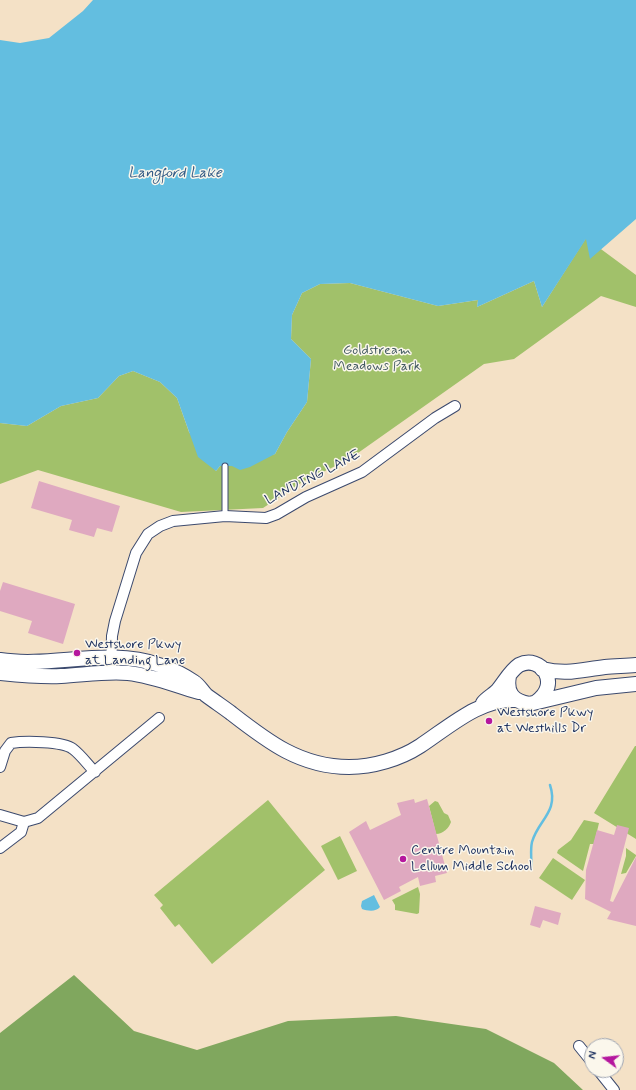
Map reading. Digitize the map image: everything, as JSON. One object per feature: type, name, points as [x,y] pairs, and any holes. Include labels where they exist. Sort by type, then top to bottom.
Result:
[{"type":"main road","points":[[0,660],[37,662],[112,658],[140,660],[158,665],[195,682],[205,694],[263,738],[286,752],[329,766],[348,767],[364,766],[401,756],[475,710],[502,700],[516,700],[529,704],[596,688],[636,684]]},
{"type":"main road","points":[[475,710],[497,691],[514,669],[520,665],[528,663],[536,664],[542,669],[547,675],[549,683],[543,698],[536,702]]},
{"type":"main road","points":[[542,669],[563,673],[604,667],[636,665]]},
{"type":"main road","points":[[0,673],[61,676],[111,673],[146,676],[205,694]]},
{"type":"main road","points":[[509,676],[508,684],[510,692],[516,700]]},
{"type":"street","name":"LANDING LANE","points":[[111,673],[112,636],[115,621],[136,553],[148,534],[160,526],[173,521],[225,516],[260,518],[277,514],[312,494],[362,472],[436,418],[455,406]]},
{"type":"street","points":[[0,815],[24,822],[38,818],[159,718]]},
{"type":"street","points":[[0,767],[5,751],[11,743],[62,744],[72,748],[95,772]]},
{"type":"street","points":[[0,848],[21,832],[24,822]]},
{"type":"street","points":[[579,1046],[584,1052]]},
{"type":"street","points":[[604,1078],[614,1090]]},
{"type":"lane","points":[[225,466],[225,516]]},
{"type":"green space","name":"Goldstream Meadows Park","points":[[586,238],[636,275],[636,307],[601,296],[514,359],[484,364],[348,460],[304,481],[263,508],[181,512],[38,470],[0,484],[0,423],[27,426],[61,406],[98,398],[119,376],[133,371],[160,382],[177,398],[189,432],[216,471],[220,466],[232,466],[275,454],[287,432],[307,402],[311,359],[291,339],[292,315],[302,293],[320,284],[350,283],[438,306],[478,300],[477,307],[534,281],[542,307]]},
{"type":"green space","points":[[636,746],[636,839],[594,813]]},
{"type":"green space","points":[[268,800],[325,870],[212,964],[179,924],[175,927],[160,908],[163,905],[154,895]]},
{"type":"green space","points":[[435,801],[438,802],[444,813],[448,815],[451,822],[445,830],[436,834],[429,806]]},
{"type":"green space","points":[[584,820],[599,823],[594,844],[590,844],[583,871],[557,853],[558,850],[571,840]]},
{"type":"green space","points":[[340,836],[357,871],[338,880],[321,846]]},
{"type":"green space","points":[[626,848],[636,856],[626,873],[621,874],[626,856]]},
{"type":"green space","points":[[553,858],[585,880],[572,900],[539,878]]},
{"type":"green space","points":[[418,887],[420,894],[419,913],[417,914],[395,910],[395,905],[392,900]]},
{"type":"green space","points":[[74,975],[134,1031],[197,1050],[288,1021],[396,1016],[486,1029],[554,1063],[583,1090],[0,1090],[0,1033]]},
{"type":"water","name":"Langford Lake","points":[[93,0],[636,0],[636,219],[590,259],[586,239],[542,307],[534,281],[477,307],[478,300],[438,306],[350,283],[320,284],[302,293],[292,315],[291,339],[311,359],[307,402],[287,432],[275,454],[250,467],[240,470],[232,466],[220,466],[216,471],[198,457],[177,398],[160,382],[133,371],[119,376],[98,398],[61,406],[27,426],[0,423],[0,40],[20,43],[49,38],[83,11]]},
{"type":"water","points":[[374,895],[380,907],[372,911],[362,909],[362,901]]},
{"type":"building","points":[[39,481],[120,506],[112,532],[97,528],[94,537],[69,530],[72,520],[31,508]]},
{"type":"building","points":[[3,582],[75,604],[63,644],[28,633],[32,621],[0,611],[0,591]]},
{"type":"building","name":"Centre Mountain Lellum Middle School","points":[[414,799],[415,803],[427,799],[447,873],[435,876],[436,882],[420,886],[418,877],[399,887],[401,891],[384,900],[349,832],[366,821],[370,830],[401,815],[397,803]]},
{"type":"building","points":[[617,825],[629,828],[610,901],[613,902],[636,857],[636,926],[607,919],[611,912],[585,899],[586,870],[597,830],[614,835]]},
{"type":"building","points":[[535,906],[561,913],[558,925],[543,920],[540,928],[530,925]]},
{"type":"waterway","points":[[531,868],[532,842],[535,834],[547,815],[552,802],[550,785]]},
{"type":"place","name":"Westshore Pkwy at Landing Lane","points":[[77,653]]},
{"type":"place","name":"Westshore Pkwy at Westhills Dr","points":[[489,721]]},
{"type":"place","name":"Centre Mountain Lellum Middle School","points":[[403,859]]}]
